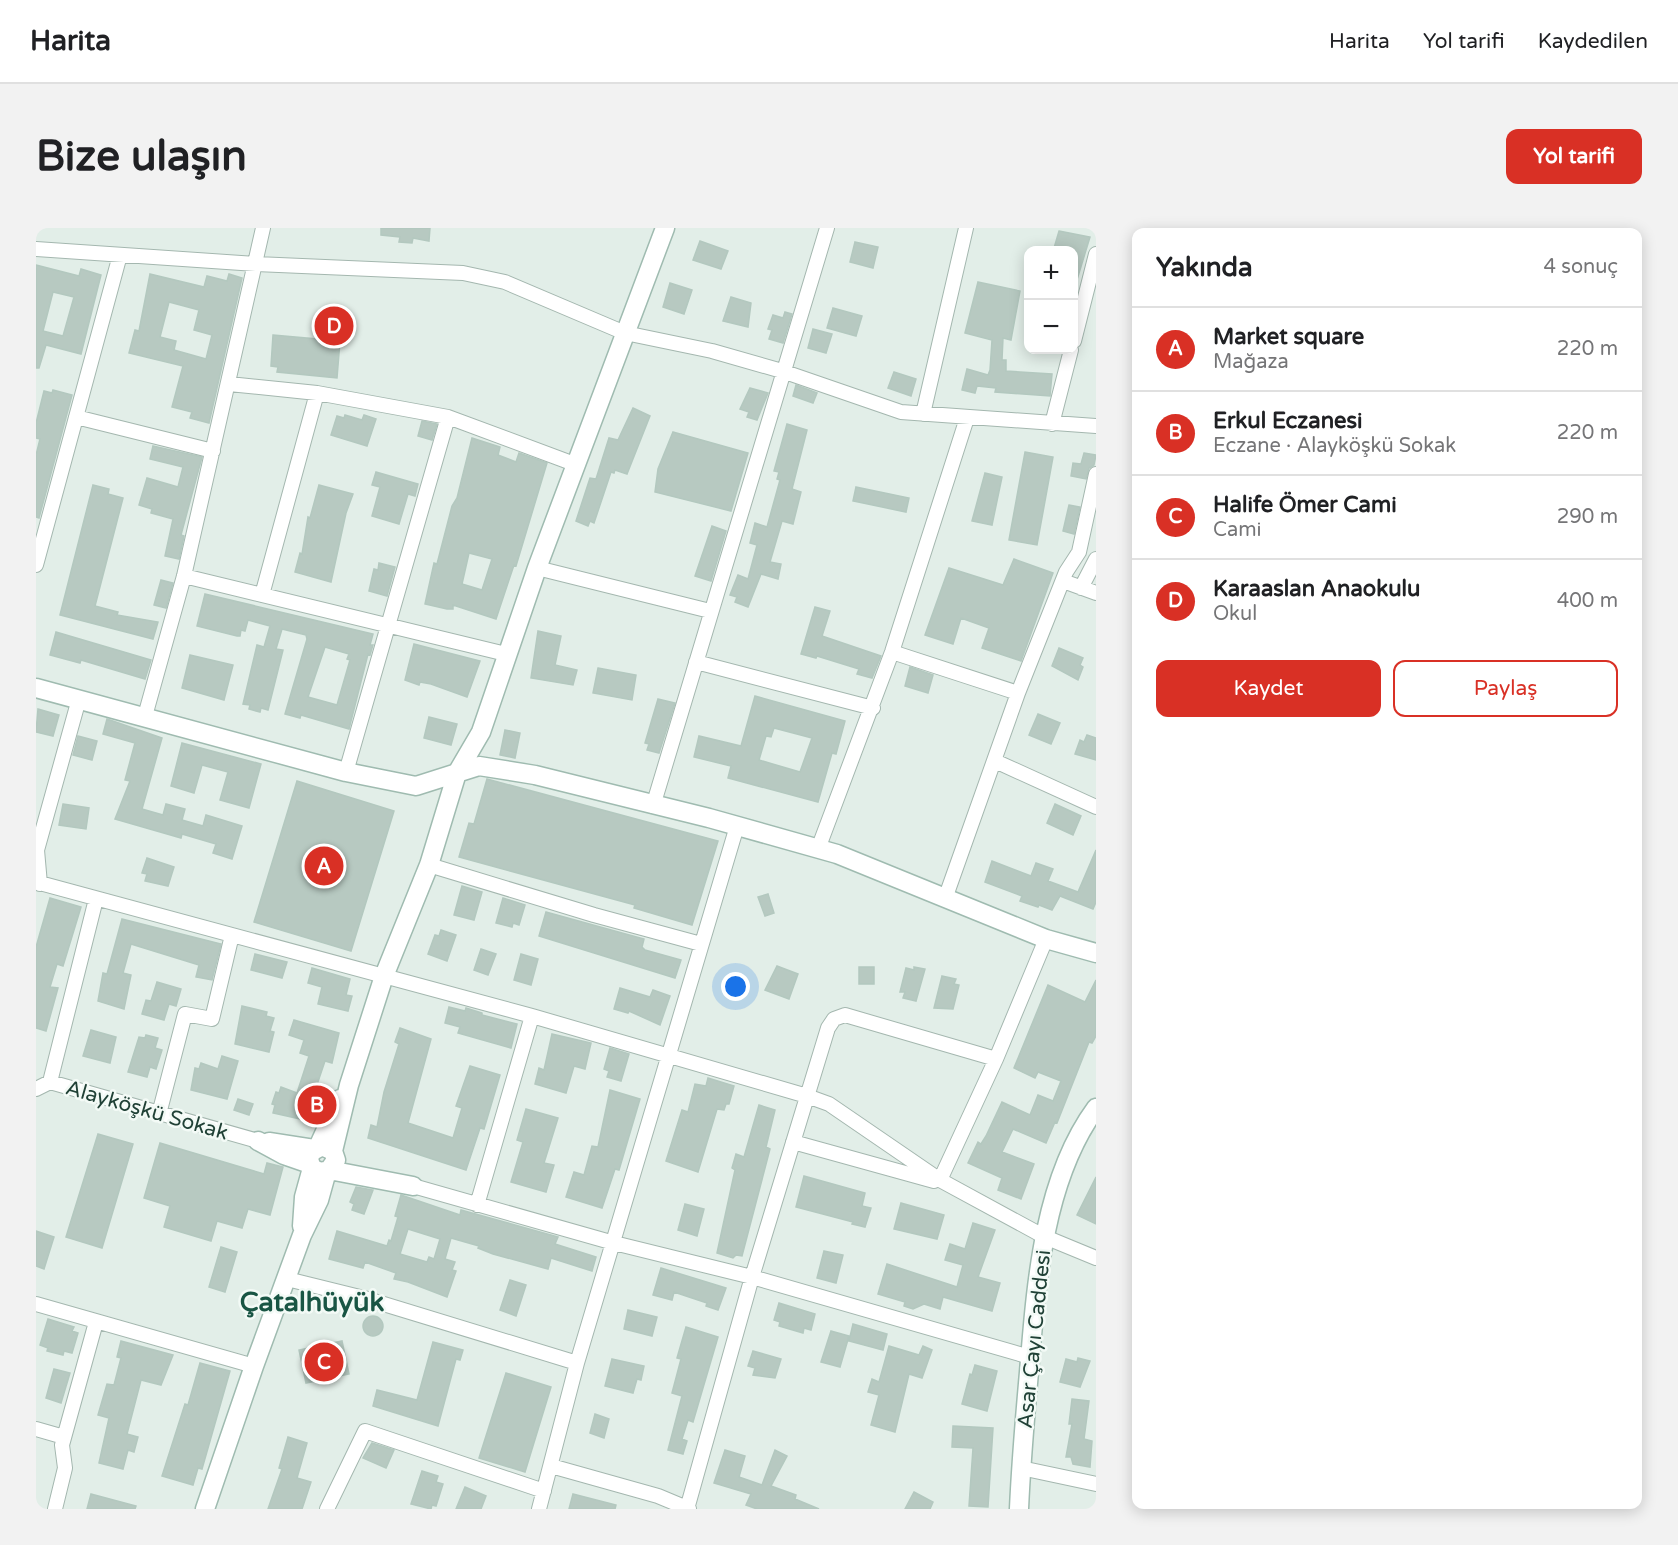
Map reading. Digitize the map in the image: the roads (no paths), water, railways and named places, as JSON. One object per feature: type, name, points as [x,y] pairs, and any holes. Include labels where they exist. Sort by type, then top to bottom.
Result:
[{"type":"street","points":[[145,716],[184,576],[263,228]]},
{"type":"street","points":[[205,1509],[302,1235],[304,1197],[323,1160],[384,976],[429,865],[457,773],[481,732],[537,568],[666,228]]},
{"type":"street","points":[[653,806],[710,611],[751,488],[782,371],[827,228]]},
{"type":"street","points":[[923,414],[966,228]]},
{"type":"street","points":[[36,249],[256,264],[463,273],[505,282],[625,333],[712,351],[782,371],[901,412],[1096,426]]},
{"type":"street","points":[[1078,325],[1096,254]]},
{"type":"street","points":[[36,566],[120,255]]},
{"type":"street","points":[[1052,424],[1070,354]]},
{"type":"street","points":[[229,384],[316,393],[448,417],[578,465]]},
{"type":"street","points":[[262,595],[316,393]]},
{"type":"street","points":[[76,417],[213,451]]},
{"type":"street","points":[[346,772],[448,417]]},
{"type":"street","points":[[818,849],[873,708],[967,418]]},
{"type":"street","points":[[946,896],[1018,693],[1066,572],[1078,552],[1096,474]]},
{"type":"street","points":[[1081,588],[1096,559]]},
{"type":"street","points":[[537,568],[710,611]]},
{"type":"street","points":[[184,576],[506,654]]},
{"type":"street","points":[[1063,581],[1096,593]]},
{"type":"street","points":[[892,652],[1018,693]]},
{"type":"street","points":[[696,662],[873,708]]},
{"type":"street","points":[[36,688],[346,772],[416,786],[478,766],[535,775],[818,849],[946,896],[1046,939],[1096,953]]},
{"type":"street","points":[[79,699],[37,850],[38,883],[532,1016],[807,1096],[829,1104],[945,1183],[1046,1237],[1096,1258]]},
{"type":"street","points":[[995,761],[1096,807]]},
{"type":"street","points":[[540,1509],[577,1363],[736,826]]},
{"type":"street","points":[[429,865],[594,915],[701,944]]},
{"type":"street","points":[[50,1082],[96,899]]},
{"type":"street","points":[[159,1114],[185,1014],[212,1019],[232,935]]},
{"type":"street","points":[[945,1183],[1046,939]]},
{"type":"street","points":[[551,1466],[658,1496],[688,1509],[752,1277],[828,1028],[834,1020],[845,1015],[996,1059]]},
{"type":"street","points":[[477,1205],[532,1016]]},
{"type":"street","name":"Alayköşkü Sokak","points":[[36,1089],[50,1082],[258,1141]]},
{"type":"street","name":"Asar Çayı Caddesi","points":[[1019,1509],[1036,1284],[1046,1237],[1066,1166],[1088,1119],[1096,1108]]},
{"type":"street","points":[[258,1141],[477,1205],[614,1243],[752,1277],[1030,1357]]},
{"type":"street","points":[[793,1142],[945,1183]]},
{"type":"street","points":[[287,1279],[364,1298],[577,1363]]},
{"type":"street","points":[[36,1304],[254,1366]]},
{"type":"street","points":[[55,1509],[65,1468],[62,1445],[96,1322]]},
{"type":"street","points":[[36,1429],[64,1437]]},
{"type":"street","points":[[332,1508],[365,1431],[544,1491]]},
{"type":"street","points":[[1021,1468],[1096,1484]]},
{"type":"place","name":"Karaaslan Anaokulu","points":[[334,326]]},
{"type":"place","name":"Market square","points":[[324,866]]},
{"type":"place","name":"Erkul Eczanesi","points":[[317,1105]]},
{"type":"place","name":"Halife Ömer Cami","points":[[324,1362]]},
{"type":"district","name":"Çatalhüyük","points":[[312,1302]]}]
